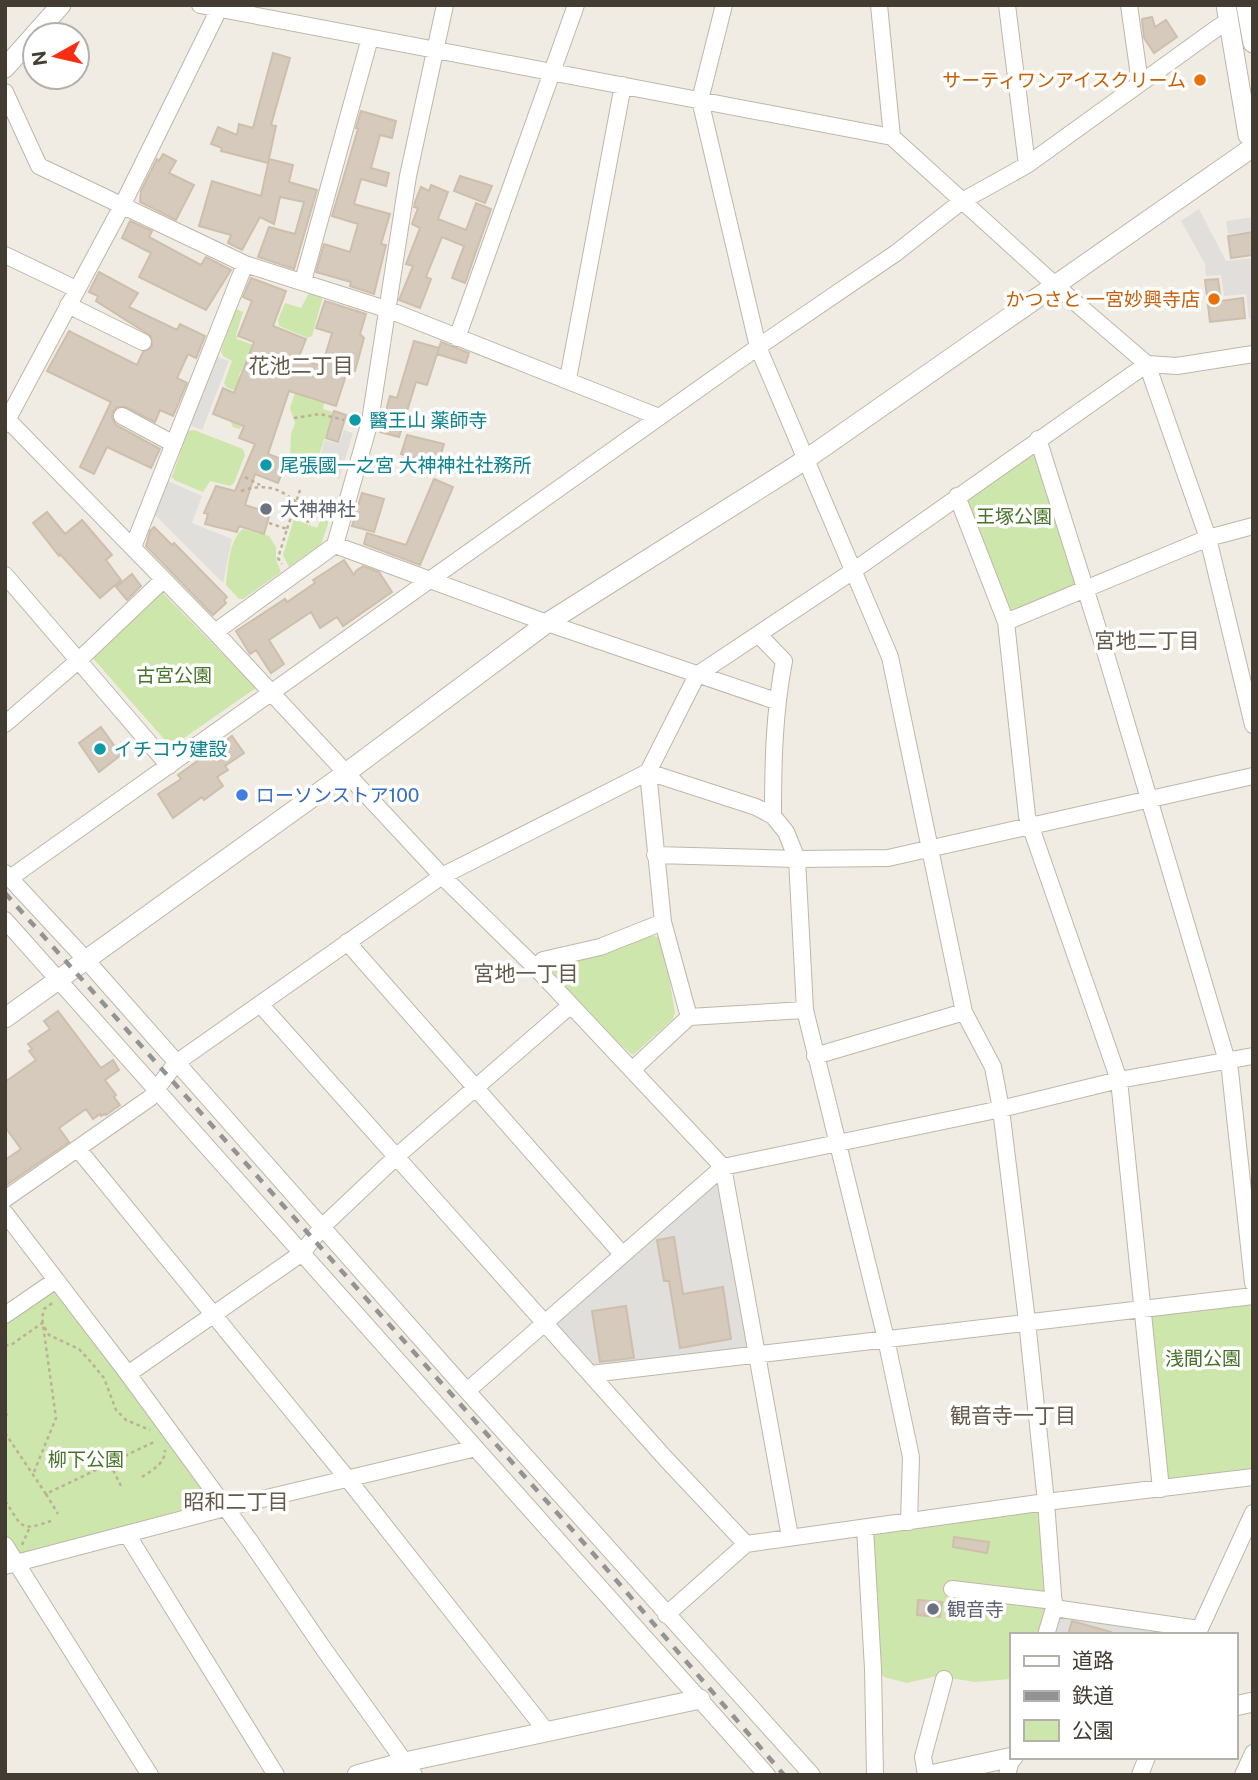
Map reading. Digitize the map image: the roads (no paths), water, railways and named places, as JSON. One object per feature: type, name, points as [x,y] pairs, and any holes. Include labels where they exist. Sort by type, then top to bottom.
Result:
[{"type":"street","points":[[5,68],[61,5]]},
{"type":"street","points":[[200,5],[892,137],[1055,285],[1147,364],[1208,538],[1253,725]]},
{"type":"street","points":[[215,632],[335,545],[370,421],[408,176],[445,5]]},
{"type":"street","points":[[457,338],[576,5]]},
{"type":"street","points":[[724,5],[700,100],[758,347],[890,657],[964,1012],[993,1067],[1001,1109],[1027,1321],[1046,1502],[1054,1604],[1047,1633]]},
{"type":"street","points":[[879,5],[892,137]]},
{"type":"street","points":[[1007,5],[1027,164]]},
{"type":"street","points":[[1129,5],[1140,83]]},
{"type":"street","points":[[1246,5],[1253,43]]},
{"type":"street","points":[[220,7],[123,205],[6,421],[215,632],[442,876],[537,969],[723,1167],[790,1537]]},
{"type":"street","points":[[812,1775],[666,1615],[87,961],[8,876],[169,766],[758,347],[897,253],[962,201],[1027,164],[1217,27],[1227,13]]},
{"type":"street","points":[[1227,13],[1248,135],[1253,138]]},
{"type":"street","points":[[303,281],[370,38]]},
{"type":"street","points":[[568,379],[624,85]]},
{"type":"street","points":[[5,92],[39,166],[246,264],[389,310],[659,417]]},
{"type":"street","points":[[5,1018],[346,773],[547,622],[805,460],[1253,147]]},
{"type":"street","points":[[5,255],[76,289]]},
{"type":"street","points":[[133,547],[246,264]]},
{"type":"street","points":[[68,305],[143,342]]},
{"type":"street","points":[[689,1017],[663,922],[648,772],[697,675],[853,571],[1147,364],[1177,366],[1253,354]]},
{"type":"street","points":[[121,416],[174,444]]},
{"type":"street","points":[[1038,439],[1230,1072],[1253,1283]]},
{"type":"street","points":[[957,496],[1006,622],[1027,816],[1119,1080],[1161,1489]]},
{"type":"street","points":[[1006,622],[1208,538],[1253,526]]},
{"type":"street","points":[[335,545],[776,702]]},
{"type":"street","points":[[5,575],[169,766]]},
{"type":"street","points":[[5,724],[79,660],[163,580]]},
{"type":"street","points":[[759,635],[784,661],[773,735],[773,816]]},
{"type":"street","points":[[5,1199],[150,1098],[176,1063],[442,876],[648,772],[756,807],[773,816],[786,832],[797,859],[805,1010],[886,1339],[911,1457],[909,1521]]},
{"type":"street","points":[[656,855],[797,859],[887,858],[1031,828],[1253,776]]},
{"type":"street","points":[[5,920],[767,1775]]},
{"type":"street","points":[[537,969],[543,960],[600,947],[663,922]]},
{"type":"street","points":[[347,942],[622,1254]]},
{"type":"street","points":[[260,1004],[746,1544]]},
{"type":"street","points":[[128,1374],[302,1253],[322,1227],[397,1156],[571,1005]]},
{"type":"street","points":[[632,1070],[689,1017],[805,1010]]},
{"type":"street","points":[[815,1056],[964,1012]]},
{"type":"street","points":[[467,1391],[723,1167],[1001,1109],[1119,1080],[1253,1056]]},
{"type":"street","points":[[78,1149],[347,1478],[547,1732]]},
{"type":"street","points":[[5,1213],[128,1374],[409,1768]]},
{"type":"street","points":[[5,1315],[56,1280]]},
{"type":"street","points":[[591,1374],[1027,1321],[1253,1297]]},
{"type":"street","points":[[11,1565],[225,1508],[476,1448]]},
{"type":"street","points":[[666,1615],[746,1544],[1046,1502],[1253,1477]]},
{"type":"street","points":[[952,1589],[1054,1604],[1198,1632],[1253,1513]]},
{"type":"street","points":[[865,1528],[873,1669],[875,1775]]},
{"type":"street","points":[[127,1534],[276,1775]]},
{"type":"street","points":[[5,1545],[11,1565],[150,1775]]},
{"type":"street","points":[[944,1679],[923,1757],[928,1775],[1010,1757]]},
{"type":"street","points":[[357,1775],[409,1768],[547,1732],[700,1699]]},
{"type":"street","points":[[1243,1775],[1253,1753]]},
{"type":"railway","points":[[5,893],[591,1551],[784,1775]]},
{"type":"place","name":"サーティワンアイスクリーム","points":[[1200,80]]},
{"type":"place","name":"かつさと 一宮妙興寺店","points":[[1214,299]]},
{"type":"place","name":"醫王山 薬師寺","points":[[355,420]]},
{"type":"place","name":"尾張國一之宮 大神神社社務所","points":[[266,465]]},
{"type":"place","name":"大神神社","points":[[266,509]]},
{"type":"place","name":"イチコウ建設","points":[[100,749]]},
{"type":"place","name":"ローソンストア100","points":[[242,795]]},
{"type":"place","name":"観音寺","points":[[933,1609]]},
{"type":"district","name":"花池二丁目","points":[[301,365]]},
{"type":"district","name":"宮地二丁目","points":[[1147,640]]},
{"type":"district","name":"宮地一丁目","points":[[526,973]]},
{"type":"district","name":"観音寺一丁目","points":[[1013,1415]]},
{"type":"district","name":"昭和二丁目","points":[[236,1501]]},
{"type":"park label","name":"王塚公園","points":[[1014,516]]},
{"type":"park label","name":"古宮公園","points":[[174,675]]},
{"type":"park label","name":"浅間公園","points":[[1203,1358]]},
{"type":"park label","name":"柳下公園","points":[[86,1459]]}]
